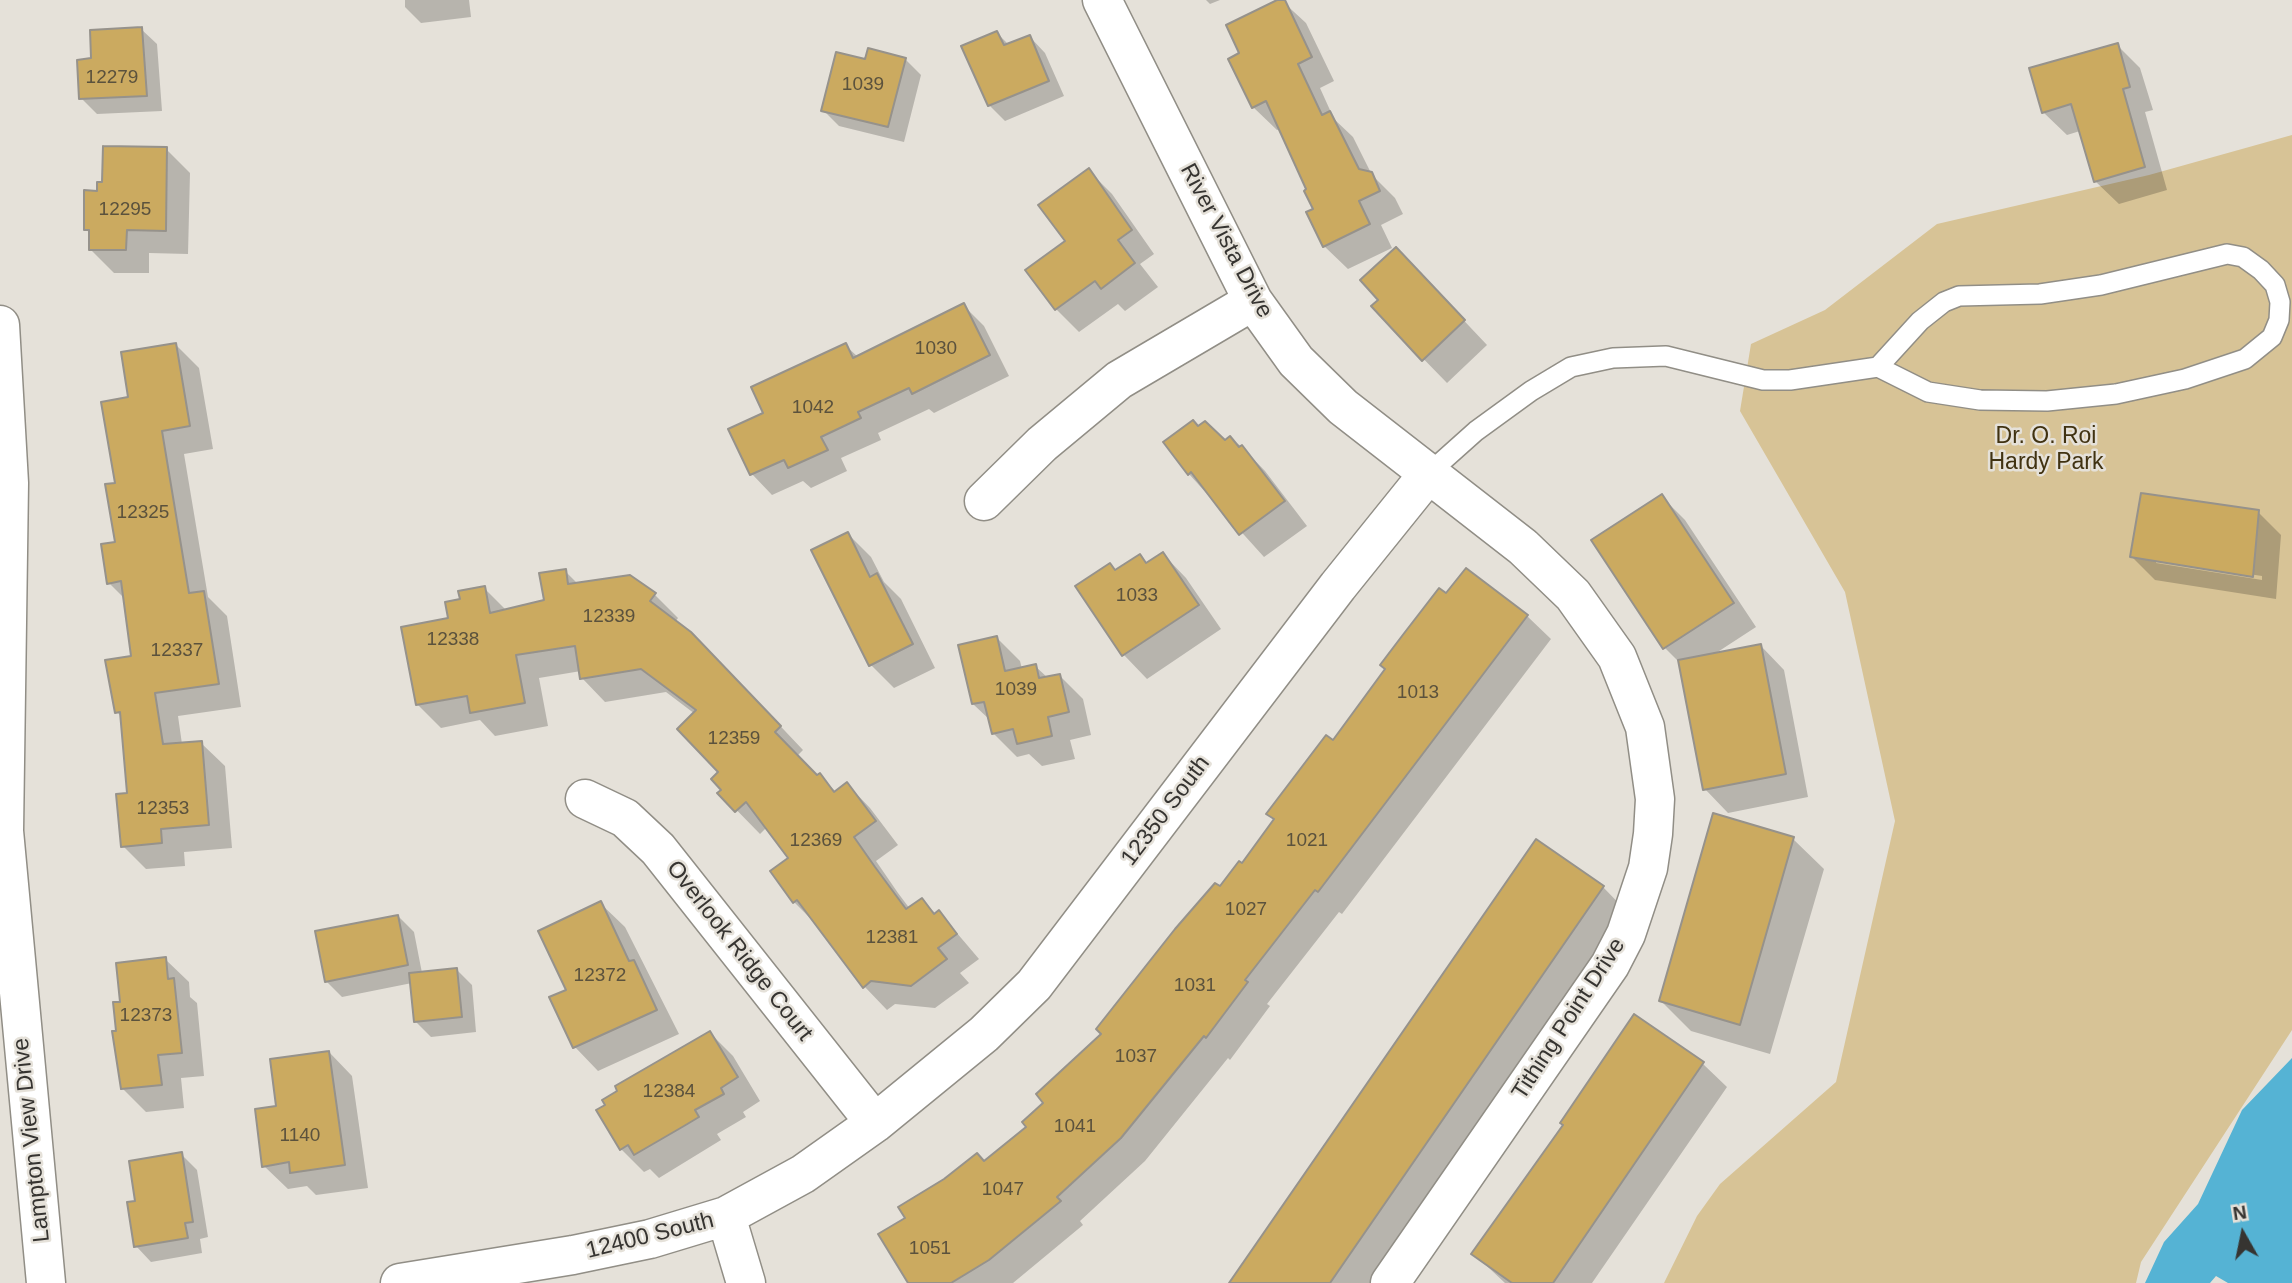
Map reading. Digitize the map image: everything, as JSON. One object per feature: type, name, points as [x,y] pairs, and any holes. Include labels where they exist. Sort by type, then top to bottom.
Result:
[{"type":"street","name":"River Vista Drive","points":[[1102,0],[1253,301],[1296,361],[1343,407],[1429,473]]},
{"type":"street","points":[[984,501],[1042,444],[1119,380],[1253,301]]},
{"type":"street","name":"Lampton View Drive","points":[[0,325],[9,483],[4,831],[46,1283]]},
{"type":"street","name":"12350 South","points":[[875,1124],[984,1034],[1034,985],[1329,597],[1429,473]]},
{"type":"street","name":"Tithing Point Drive","points":[[1390,1283],[1609,965],[1639,902],[1653,834],[1655,799],[1645,727],[1617,657],[1573,595],[1522,547],[1429,473]]},
{"type":"street","name":"Overlook Ridge Court","points":[[585,799],[625,818],[658,849],[875,1124]]},
{"type":"street","name":"12400 South","points":[[400,1283],[573,1255],[650,1238],[726,1216],[803,1174],[875,1124]]},
{"type":"street","points":[[726,1216],[746,1283]]},
{"type":"lane","points":[[1429,473],[1476,430],[1531,391],[1571,368],[1613,358],[1666,356],[1763,380],[1790,380],[1878,367],[1928,392],[1980,400],[2047,401],[2116,394],[2185,379],[2245,359],[2272,337],[2279,320],[2280,302],[2275,285],[2261,270],[2243,257],[2227,254],[2101,285],[2040,294],[1959,296],[1944,302],[1920,321],[1878,367]]},
{"type":"green space","name":"Dr. O. Roi Hardy Park","points":[[2292,135],[2292,1030],[2141,1262],[2136,1283],[1664,1283],[1697,1216],[1720,1184],[1836,1082],[1895,821],[1845,592],[1740,411],[1751,344],[1825,310],[1937,224],[2149,175]]},
{"type":"water","points":[[2292,1058],[2292,1283],[2228,1283],[2216,1276],[2210,1283],[2145,1283],[2164,1242],[2198,1204],[2242,1110]]},
{"type":"building","points":[[1277,0],[1285,0],[1312,57],[1298,64],[1322,115],[1330,111],[1359,169],[1372,172],[1380,191],[1359,201],[1370,224],[1323,247],[1306,212],[1313,209],[1304,191],[1306,189],[1266,101],[1252,108],[1228,59],[1239,53],[1226,25]]},
{"type":"building","points":[[142,27],[147,96],[79,99],[77,60],[91,58],[90,30]]},
{"type":"building","points":[[997,31],[1004,45],[1030,35],[1049,81],[988,106],[961,46]]},
{"type":"building","points":[[2118,43],[2130,87],[2123,89],[2145,167],[2094,182],[2071,104],[2042,113],[2029,68]]},
{"type":"building","points":[[868,48],[906,58],[888,127],[821,111],[836,52],[865,59]]},
{"type":"building","points":[[103,146],[167,147],[166,231],[127,230],[126,250],[89,250],[89,230],[84,230],[84,190],[97,191],[97,182],[102,182]]},
{"type":"building","points":[[1089,168],[1132,230],[1118,240],[1135,263],[1101,289],[1095,281],[1055,310],[1025,270],[1065,241],[1038,205]]},
{"type":"building","points":[[1396,247],[1465,320],[1422,361],[1371,306],[1378,300],[1360,280]]},
{"type":"building","points":[[964,303],[990,355],[912,394],[909,388],[858,412],[861,418],[821,437],[828,450],[788,468],[784,460],[750,475],[728,429],[763,413],[751,387],[846,343],[853,358]]},
{"type":"building","points":[[176,343],[190,426],[162,431],[189,593],[204,591],[219,684],[155,693],[163,744],[202,741],[209,825],[161,829],[162,843],[121,847],[116,794],[127,793],[120,712],[115,713],[105,660],[131,656],[121,581],[107,584],[101,544],[115,542],[105,484],[115,483],[101,402],[128,397],[121,352]]},
{"type":"building","points":[[1193,420],[1198,426],[1205,421],[1225,440],[1230,436],[1239,447],[1242,445],[1285,501],[1239,535],[1191,472],[1188,475],[1163,442]]},
{"type":"building","points":[[2141,493],[2259,510],[2253,577],[2130,557]]},
{"type":"building","points":[[1662,494],[1734,603],[1663,649],[1591,540]]},
{"type":"building","points":[[848,532],[870,577],[877,573],[913,644],[869,666],[811,550]]},
{"type":"building","points":[[1163,552],[1199,605],[1122,656],[1075,586],[1110,563],[1115,570],[1140,554],[1146,563]]},
{"type":"building","points":[[1466,568],[1528,615],[1318,892],[1315,890],[1245,980],[1248,982],[1206,1038],[1204,1036],[1121,1138],[1057,1197],[1061,1201],[989,1260],[951,1283],[908,1283],[878,1234],[905,1218],[898,1207],[944,1179],[977,1153],[984,1161],[1026,1127],[1022,1122],[1043,1103],[1036,1094],[1101,1034],[1096,1029],[1175,929],[1215,883],[1220,886],[1239,861],[1242,863],[1274,819],[1266,814],[1326,735],[1333,740],[1385,669],[1380,665],[1439,588],[1446,593]]},
{"type":"building","points":[[566,569],[568,584],[630,575],[656,593],[650,601],[691,632],[781,726],[775,732],[817,775],[820,773],[834,792],[847,782],[876,821],[854,837],[875,867],[906,909],[922,898],[934,914],[939,910],[957,934],[938,948],[947,959],[911,986],[871,981],[863,988],[797,900],[793,903],[770,871],[788,858],[746,802],[735,812],[717,793],[721,790],[711,779],[718,772],[677,729],[696,710],[641,669],[580,679],[575,646],[516,655],[525,703],[470,713],[467,696],[416,705],[401,627],[448,618],[445,602],[460,599],[458,591],[485,586],[490,613],[544,600],[539,573]]},
{"type":"building","points":[[997,636],[1005,671],[1036,664],[1039,678],[1060,674],[1069,712],[1048,717],[1052,736],[1017,744],[1013,729],[992,734],[984,702],[972,704],[958,645]]},
{"type":"building","points":[[1761,644],[1786,774],[1703,790],[1678,660]]},
{"type":"building","points":[[1713,813],[1794,837],[1740,1025],[1659,1001]]},
{"type":"building","points":[[1536,839],[1604,886],[1330,1283],[1229,1283]]},
{"type":"building","points":[[601,901],[629,961],[634,960],[657,1010],[573,1048],[549,997],[566,990],[538,931]]},
{"type":"building","points":[[398,915],[408,965],[325,982],[315,931]]},
{"type":"building","points":[[166,957],[168,979],[174,978],[182,1053],[158,1055],[162,1085],[121,1089],[112,1031],[116,1031],[113,1002],[120,1002],[116,963]]},
{"type":"building","points":[[457,968],[462,1017],[414,1022],[409,973]]},
{"type":"building","points":[[1634,1014],[1704,1062],[1553,1283],[1512,1283],[1471,1254],[1563,1125],[1560,1123]]},
{"type":"building","points":[[710,1031],[738,1077],[721,1088],[724,1094],[695,1110],[699,1117],[634,1155],[628,1145],[620,1150],[596,1110],[605,1105],[602,1100],[617,1091],[615,1086]]},
{"type":"building","points":[[329,1051],[345,1165],[290,1173],[289,1162],[262,1167],[255,1109],[276,1106],[270,1059]]},
{"type":"building","points":[[182,1152],[193,1222],[185,1223],[188,1238],[134,1247],[127,1202],[135,1201],[129,1161]]}]
